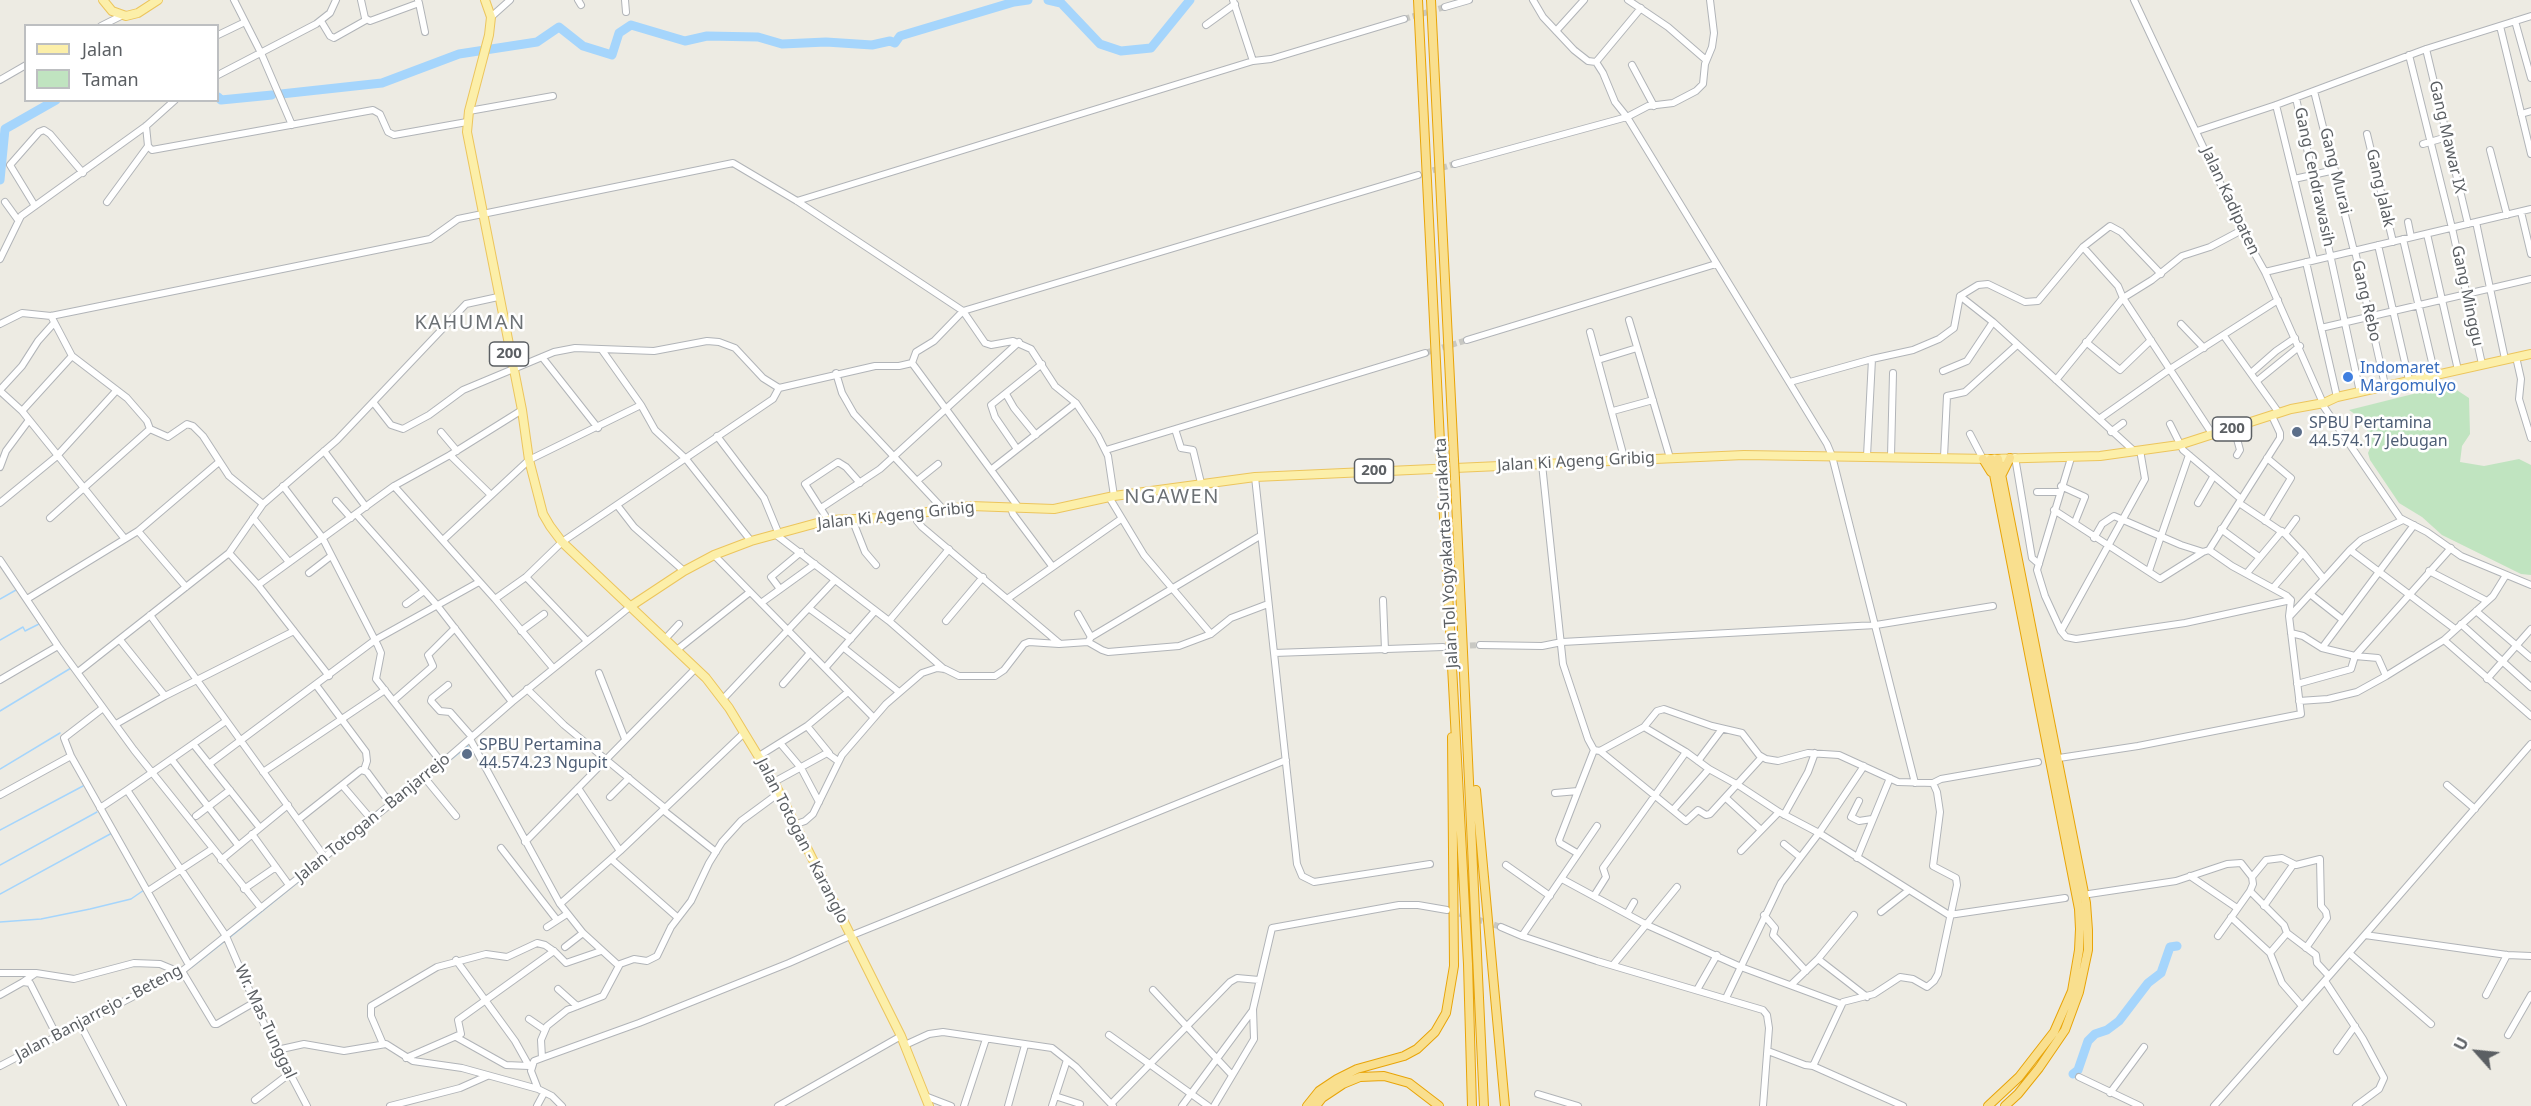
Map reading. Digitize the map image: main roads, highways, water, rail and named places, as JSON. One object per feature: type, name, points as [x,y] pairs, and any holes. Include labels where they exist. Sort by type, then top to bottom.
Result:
[{"type":"highway","name":"Jalan Tol Yogyakarta–Surakarta","points":[[1418,0],[1441,462],[1451,608],[1468,964],[1472,1106]]},
{"type":"highway","name":"Jalan Tol Yogyakarta–Surakarta","points":[[1431,0],[1466,688],[1484,1106]]},
{"type":"highway","points":[[1997,476],[2013,458]]},
{"type":"highway","points":[[1990,459],[1997,476],[2086,903],[2088,930],[2088,950],[2079,992],[2065,1030],[2039,1068],[2005,1106]]},
{"type":"highway","points":[[1988,1106],[2019,1077],[2054,1032],[2072,991],[2080,929],[2079,909],[1997,476]]},
{"type":"highway","points":[[1307,1106],[1319,1091],[1347,1074],[1404,1056],[1417,1049],[1436,1032],[1446,1013],[1454,966],[1451,608]]},
{"type":"highway","points":[[1466,688],[1505,1106]]},
{"type":"highway","points":[[1316,1106],[1343,1084],[1360,1077],[1384,1076],[1409,1083],[1439,1106]]},
{"type":"main road","points":[[105,3],[121,15],[138,14],[158,0]]},
{"type":"main road","name":"200","points":[[485,0],[491,17],[488,44],[467,122],[469,147],[522,411],[529,460],[543,514],[549,526],[562,542],[631,606]]},
{"type":"main road","name":"Jalan Ki Ageng Gribig","points":[[631,606],[684,571],[714,555],[776,533],[828,520],[915,514],[971,506],[1054,509],[1112,496],[1255,477],[1670,458],[1891,456],[1990,459],[2071,458],[2179,445],[2276,414],[2323,405],[2337,397],[2531,354]]},
{"type":"main road","name":"Jalan Totogan - Karanglo","points":[[631,606],[678,649],[723,699],[759,756],[903,1040],[909,1061],[929,1106]]},
{"type":"waterway","points":[[281,94],[382,83],[459,54],[537,42],[559,27],[583,46],[612,55],[619,33],[631,25],[685,41],[707,36],[758,37],[782,44],[826,42],[872,45],[890,41],[895,43],[900,36],[1014,2],[1028,0]]},
{"type":"waterway","points":[[1048,0],[1061,3],[1100,44],[1121,51],[1151,48],[1190,0]]},
{"type":"waterway","points":[[219,98],[221,100],[272,95]]},
{"type":"waterway","points":[[0,180],[5,129],[52,102]]},
{"type":"waterway","points":[[0,599],[16,590]]},
{"type":"waterway","points":[[0,640],[23,627],[25,631],[39,624]]},
{"type":"waterway","points":[[0,711],[71,668]]},
{"type":"waterway","points":[[0,769],[60,733]]},
{"type":"waterway","points":[[444,765],[468,746]]},
{"type":"waterway","points":[[0,830],[83,786]]},
{"type":"waterway","points":[[229,938],[412,790]]},
{"type":"waterway","points":[[0,865],[97,812]]},
{"type":"waterway","points":[[0,894],[112,833]]},
{"type":"waterway","points":[[0,922],[41,919],[90,909],[131,899],[144,890]]},
{"type":"waterway","points":[[192,967],[225,941]]},
{"type":"waterway","points":[[2073,1074],[2078,1070],[2088,1041],[2095,1034],[2107,1030],[2119,1021],[2148,983],[2161,973],[2170,947],[2177,946]]},
{"type":"tunnel","points":[[1404,19],[1445,7]]},
{"type":"tunnel","points":[[1424,173],[1455,164]]},
{"type":"tunnel","points":[[1425,353],[1467,340]]},
{"type":"tunnel","points":[[1443,647],[1480,645]]},
{"type":"tunnel","points":[[1451,911],[1501,927]]},
{"type":"place","name":"Indomaret Margomulyo","points":[[2348,377]]},
{"type":"place","name":"SPBU Pertamina 44.574.17 Jebugan","points":[[2297,432]]},
{"type":"place","name":"SPBU Pertamina 44.574.23 Ngupit","points":[[467,754]]},
{"type":"district","name":"KAHUMAN","points":[[470,323]]},
{"type":"district","name":"NGAWEN","points":[[1172,497]]}]
